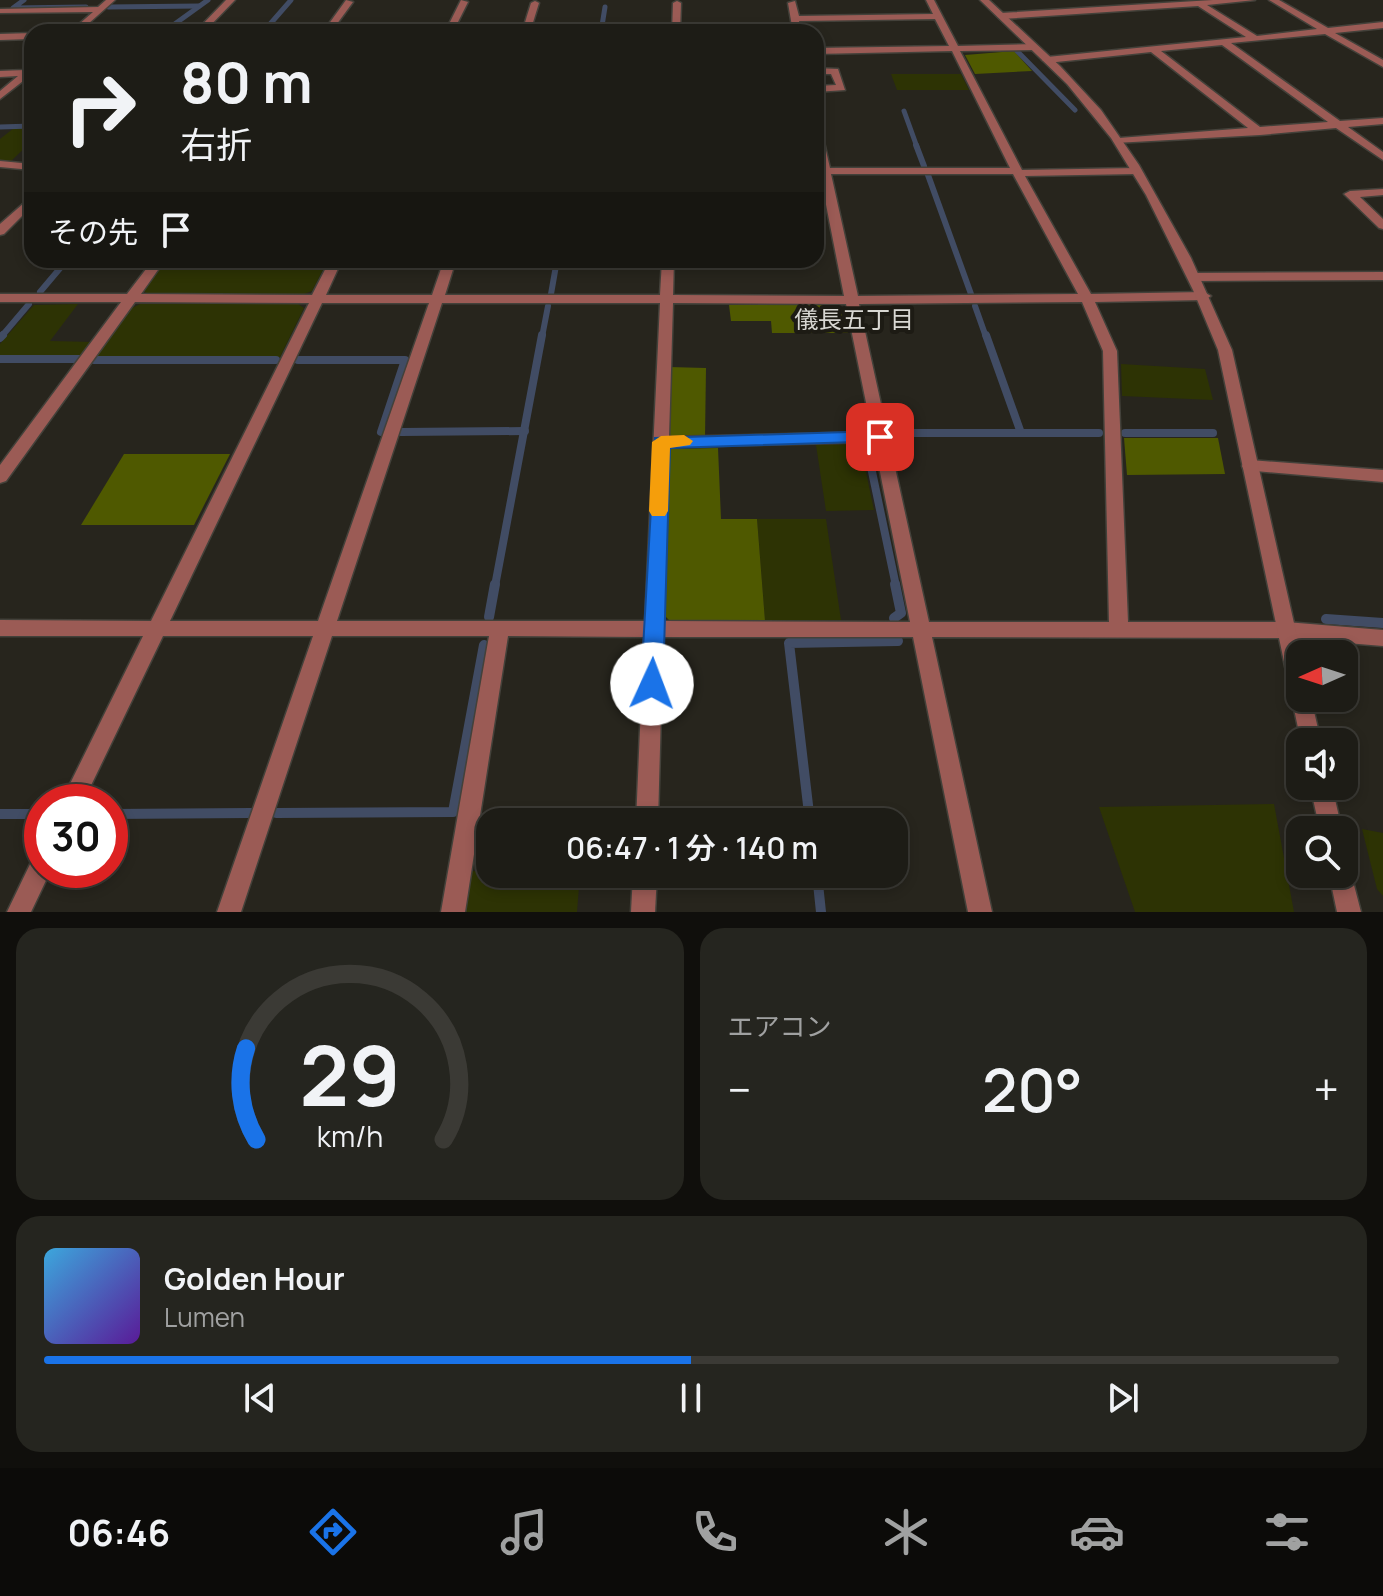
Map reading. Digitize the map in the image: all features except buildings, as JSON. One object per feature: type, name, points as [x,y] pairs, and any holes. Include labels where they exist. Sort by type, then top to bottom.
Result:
[{"type":"street","points":[[83,24],[111,0]]},
{"type":"street","points":[[207,24],[231,0]]},
{"type":"street","points":[[930,0],[1017,172],[1087,298],[1110,351],[1119,630]]},
{"type":"street","points":[[984,0],[1096,111],[1119,141],[1204,296],[1225,350],[1288,640]]},
{"type":"street","points":[[1001,16],[1251,0]]},
{"type":"street","points":[[1273,0],[1383,64]]},
{"type":"street","points":[[333,24],[349,2]]},
{"type":"street","points":[[453,24],[464,2]]},
{"type":"street","points":[[528,24],[535,3]]},
{"type":"street","points":[[676,24],[677,3]]},
{"type":"street","points":[[792,3],[796,24]]},
{"type":"street","points":[[1201,5],[1256,39]]},
{"type":"street","points":[[0,11],[100,9]]},
{"type":"street","points":[[795,19],[940,16]]},
{"type":"street","points":[[1047,60],[1383,25]]},
{"type":"street","points":[[0,37],[24,36]]},
{"type":"street","points":[[1225,43],[1383,157]]},
{"type":"street","points":[[824,51],[957,51],[1034,47]]},
{"type":"street","points":[[1154,50],[1260,132]]},
{"type":"street","points":[[824,71],[835,71],[842,88],[824,89]]},
{"type":"street","points":[[0,74],[24,72]]},
{"type":"street","points":[[0,96],[24,76]]},
{"type":"street","points":[[1119,141],[1383,121]]},
{"type":"street","points":[[0,164],[24,166]]},
{"type":"street","points":[[824,171],[1136,171]]},
{"type":"street","points":[[824,187],[852,299],[980,912]]},
{"type":"street","points":[[1383,192],[1350,194],[1383,225]]},
{"type":"street","points":[[0,231],[24,207]]},
{"type":"street","points":[[0,477],[153,268]]},
{"type":"street","points":[[81,784],[332,268]]},
{"type":"street","points":[[229,912],[447,268]]},
{"type":"street","points":[[648,808],[668,268]]},
{"type":"street","points":[[1193,277],[1383,276]]},
{"type":"street","points":[[0,298],[852,299],[1204,296]]},
{"type":"street","points":[[661,442],[880,437]]},
{"type":"street","points":[[1250,466],[1383,476]]},
{"type":"street","points":[[0,628],[1286,630],[1383,638]]},
{"type":"street","points":[[453,912],[500,629]]},
{"type":"street","points":[[19,912],[30,888]]},
{"type":"street","points":[[643,912],[644,888]]},
{"type":"street","points":[[1344,888],[1349,912]]},
{"type":"green space","points":[[1014,51],[1032,71],[975,74],[965,55]]},
{"type":"green space","points":[[891,74],[961,74],[969,90],[897,90]]},
{"type":"green space","points":[[14,128],[24,128],[24,149],[11,161],[0,160],[0,139]]},
{"type":"green space","points":[[160,268],[324,268],[312,291],[304,294],[148,294],[144,291]]},
{"type":"green space","points":[[78,304],[50,341],[94,342],[82,356],[0,357],[0,344],[34,305]]},
{"type":"green space","points":[[140,304],[298,304],[304,308],[280,357],[96,356],[132,308]]},
{"type":"green space","points":[[834,304],[843,309],[848,333],[772,333],[771,321],[731,321],[729,305]]},
{"type":"green space","points":[[1121,364],[1205,369],[1213,400],[1122,396]]},
{"type":"green space","points":[[669,367],[706,368],[705,437],[674,437],[666,433]]},
{"type":"green space","points":[[1124,438],[1218,438],[1225,474],[1127,475]]},
{"type":"green space","points":[[860,444],[874,510],[826,511],[816,445]]},
{"type":"green space","points":[[718,448],[721,519],[757,519],[765,621],[670,621],[661,612],[666,453],[671,449]]},
{"type":"green space","points":[[124,454],[230,454],[194,525],[81,525]]},
{"type":"green space","points":[[757,519],[826,519],[841,620],[765,621]]},
{"type":"green space","points":[[1274,804],[1286,869],[1286,888],[1290,888],[1294,912],[1135,912],[1099,807]]},
{"type":"green space","points":[[1362,829],[1383,833],[1383,896],[1377,889]]},
{"type":"green space","points":[[471,871],[476,871],[476,888],[579,888],[577,912],[465,912]]},
{"type":"waterway","points":[[24,0],[13,8],[86,7]]},
{"type":"waterway","points":[[175,24],[208,0]]},
{"type":"waterway","points":[[270,24],[291,0]]},
{"type":"waterway","points":[[108,7],[199,6]]},
{"type":"waterway","points":[[602,24],[605,7]]},
{"type":"waterway","points":[[1017,51],[1075,110]]},
{"type":"waterway","points":[[904,111],[917,147]]},
{"type":"waterway","points":[[0,127],[24,126]]},
{"type":"waterway","points":[[916,145],[924,166]]},
{"type":"waterway","points":[[928,175],[971,294]]},
{"type":"waterway","points":[[40,292],[60,268]]},
{"type":"waterway","points":[[551,294],[556,268]]},
{"type":"waterway","points":[[1,337],[29,304]]},
{"type":"waterway","points":[[542,337],[548,306]]},
{"type":"waterway","points":[[975,306],[986,337]]},
{"type":"waterway","points":[[524,431],[542,335]]},
{"type":"waterway","points":[[986,335],[1021,433]]},
{"type":"waterway","points":[[0,359],[80,359]]},
{"type":"waterway","points":[[94,360],[276,360]]},
{"type":"waterway","points":[[298,360],[405,360],[381,432]]},
{"type":"waterway","points":[[401,432],[524,431]]},
{"type":"waterway","points":[[495,586],[524,431]]},
{"type":"waterway","points":[[897,433],[1021,433]]},
{"type":"waterway","points":[[1021,433],[1099,433]]},
{"type":"waterway","points":[[1125,433],[1213,433]]},
{"type":"waterway","points":[[866,443],[896,586]]},
{"type":"waterway","points":[[489,617],[495,584]]},
{"type":"waterway","points":[[894,618],[901,613],[895,584]]},
{"type":"waterway","points":[[1326,619],[1383,623]]},
{"type":"waterway","points":[[808,808],[789,643],[898,641]]},
{"type":"waterway","points":[[276,813],[453,812],[484,645]]},
{"type":"waterway","points":[[128,814],[251,813]]},
{"type":"waterway","points":[[0,814],[24,814]]},
{"type":"waterway","points":[[818,888],[821,912]]},
{"type":"slow traffic","points":[[659,511],[661,442],[684,441]]},
{"type":"district","name":"儀長五丁目","points":[[854,320]]},
{"type":"route","points":[[652,684],[661,442],[880,437]]}]
